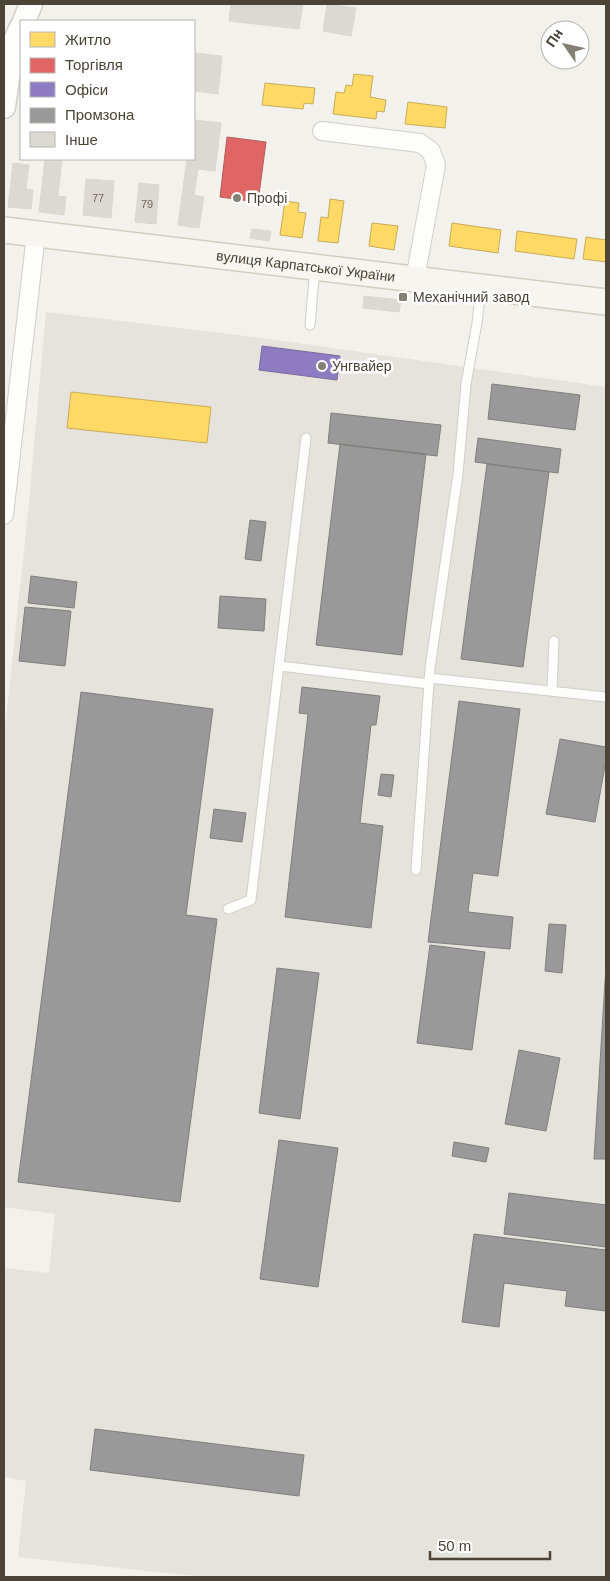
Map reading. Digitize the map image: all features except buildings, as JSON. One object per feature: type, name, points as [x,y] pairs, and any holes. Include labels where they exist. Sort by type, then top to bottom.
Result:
[{"type":"main road","name":"вулиця Карпатської України","points":[[4,230],[606,302]]},
{"type":"street","points":[[24,20],[31,4]]},
{"type":"street","points":[[4,107],[13,44],[20,28]]},
{"type":"street","points":[[322,131],[420,143],[431,151],[436,165],[415,279]]},
{"type":"street","points":[[4,515],[6,473],[36,234]]},
{"type":"lane","points":[[310,325],[315,267]]},
{"type":"lane","points":[[416,870],[429,681],[458,474],[466,384],[477,323],[481,287]]},
{"type":"lane","points":[[228,909],[251,900],[306,438]]},
{"type":"lane","points":[[552,690],[554,642]]},
{"type":"lane","points":[[280,666],[429,681],[552,690],[606,697]]},
{"type":"shaded area","points":[[46,312],[254,337],[606,387],[606,1577],[204,1577],[18,1557],[26,1481],[4,1477],[4,1268],[49,1273],[55,1214],[4,1207],[4,737],[28,513]]},
{"type":"place","name":"Профі","points":[[237,198]]},
{"type":"place","name":"Механічний завод","points":[[403,297]]},
{"type":"place","name":"Унгвайер","points":[[322,366]]}]
